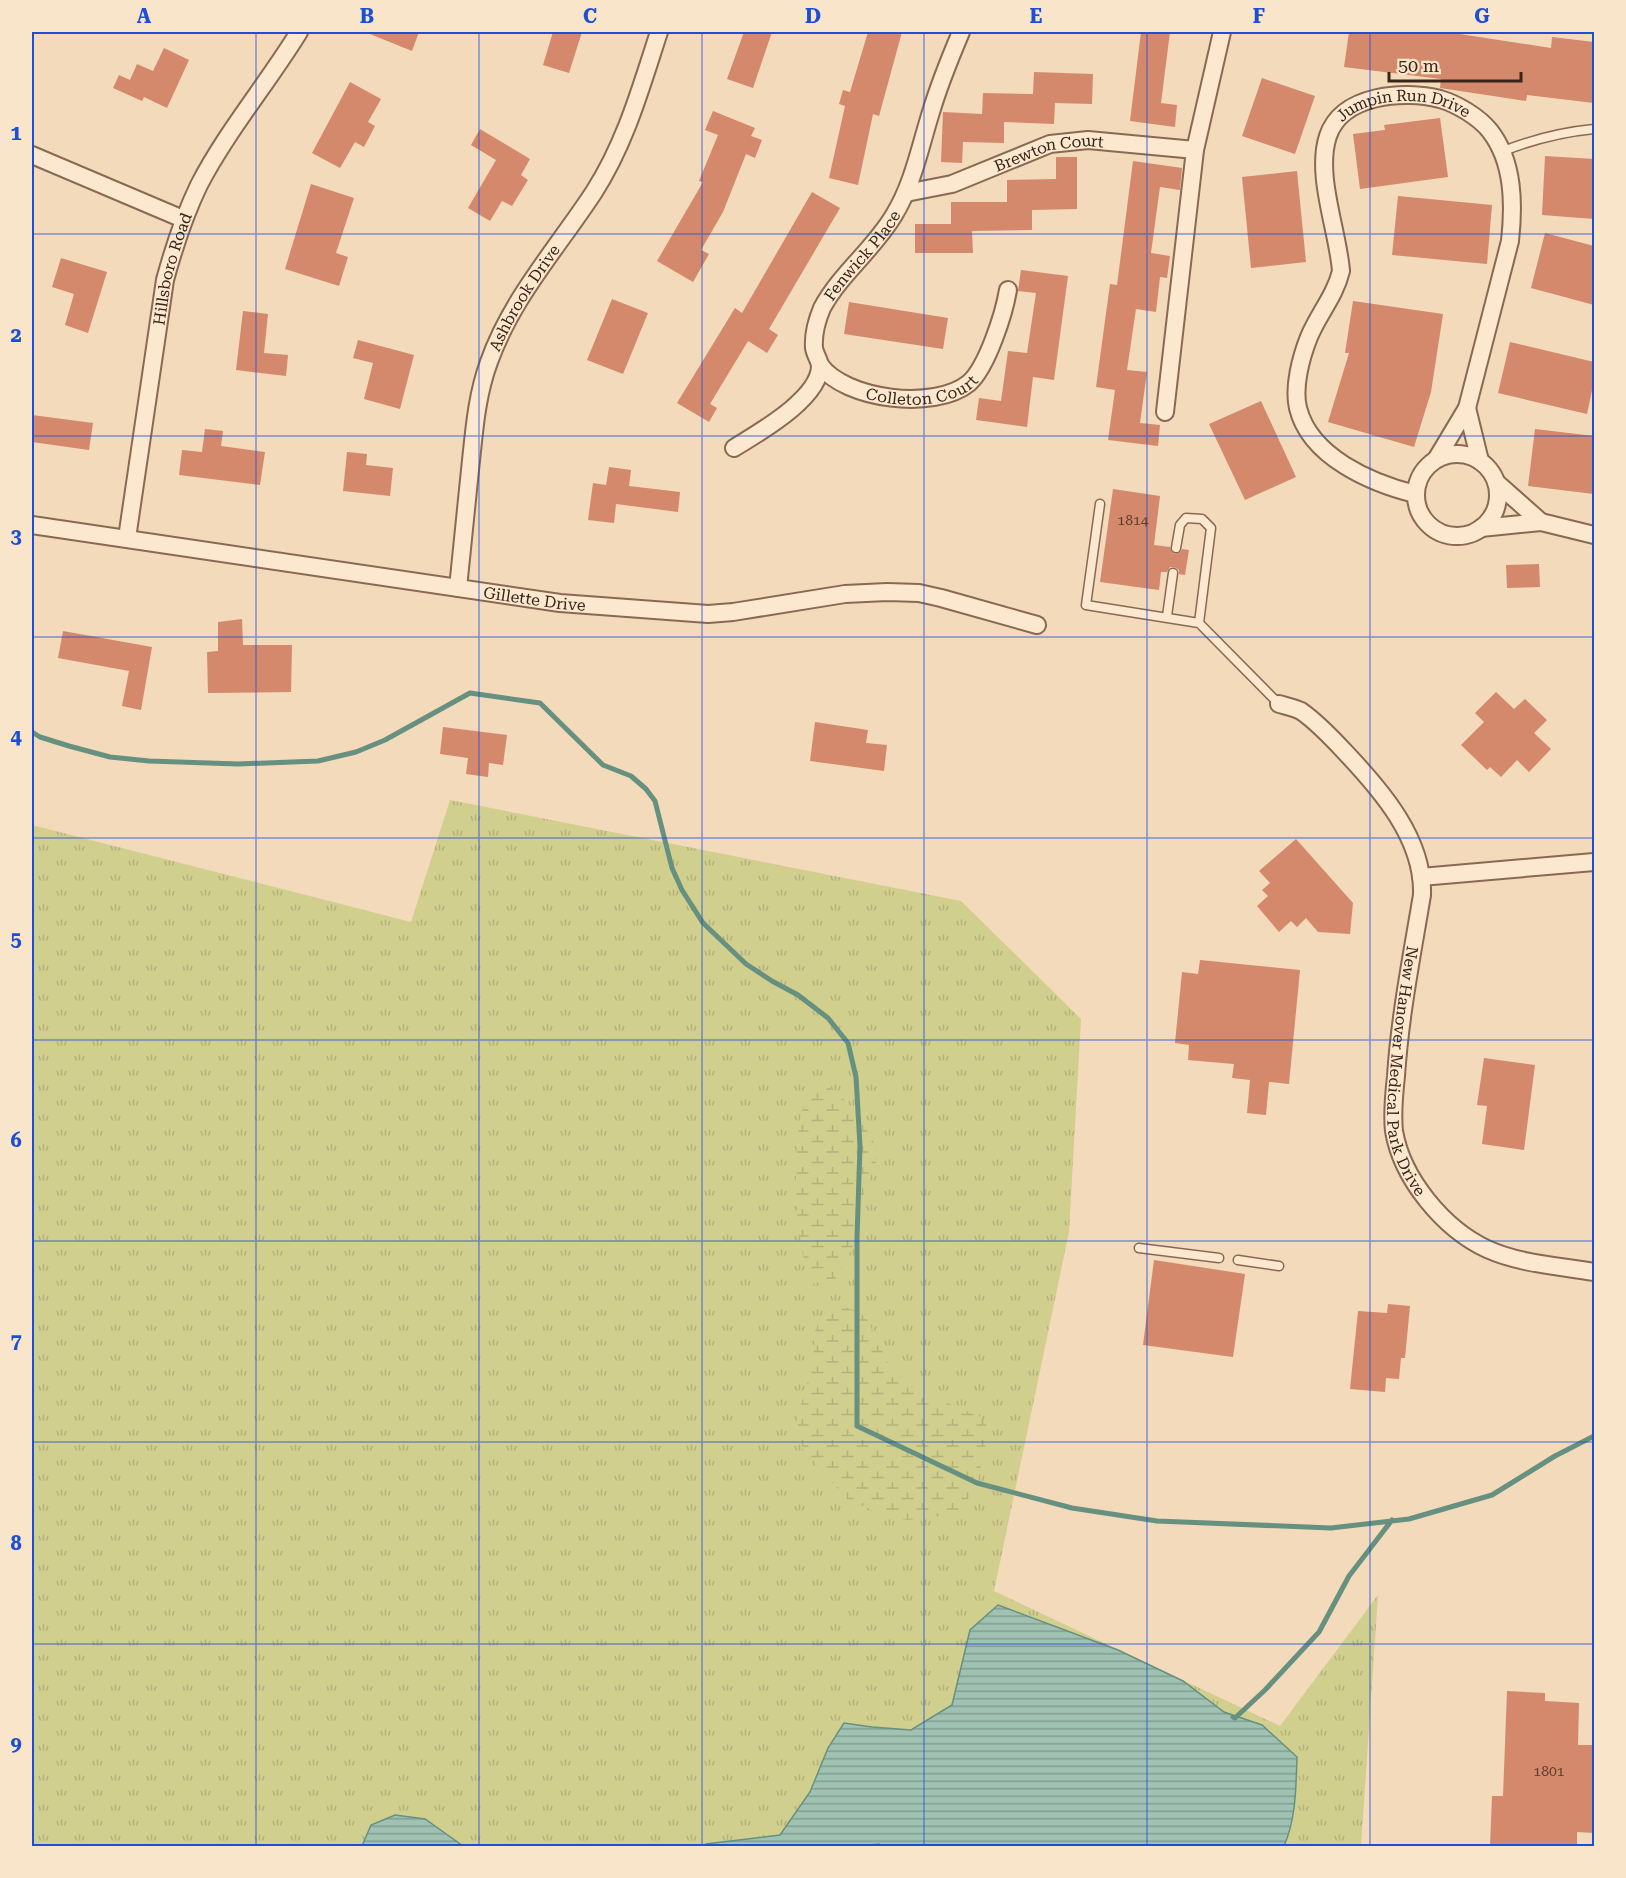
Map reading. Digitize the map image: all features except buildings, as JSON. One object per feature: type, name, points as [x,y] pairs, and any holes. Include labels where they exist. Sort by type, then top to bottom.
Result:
[{"type":"street","name":"Hillsboro Road","points":[[127,538],[165,280],[183,219],[200,184],[231,132],[299,32]]},
{"type":"street","name":"Ashbrook Drive","points":[[458,588],[475,420],[489,362],[502,332],[525,292],[595,190],[623,139],[659,32]]},
{"type":"street","name":"Fenwick Place","points":[[820,365],[814,348],[816,326],[822,310],[850,269],[884,231],[906,193],[932,110],[961,32]]},
{"type":"street","points":[[1165,412],[1195,150],[1222,32]]},
{"type":"street","name":"Jumpin Run Drive","points":[[1415,494],[1372,479],[1321,446],[1307,430],[1298,406],[1297,392],[1300,368],[1308,338],[1338,285],[1341,271],[1324,171],[1328,133],[1342,114],[1354,106],[1368,100],[1400,96],[1441,99],[1467,112],[1490,131],[1501,152],[1513,191],[1510,241],[1467,408],[1437,458],[1421,473],[1415,494],[1420,515],[1436,530],[1456,536],[1467,535],[1481,528],[1541,522],[1594,535]]},
{"type":"street","name":"Brewton Court","points":[[906,193],[952,184],[1050,144],[1088,140],[1195,150]]},
{"type":"street","points":[[32,155],[183,219]]},
{"type":"street","name":"Colleton Court","points":[[820,365],[831,378],[855,389],[878,395],[913,399],[947,394],[970,382],[977,373],[999,327],[1008,290]]},
{"type":"street","points":[[734,448],[784,416],[803,398],[815,380],[820,365]]},
{"type":"street","name":"Jumpin Run Drive","points":[[1467,408],[1480,461],[1487,466],[1497,483],[1541,522]]},
{"type":"street","points":[[1437,458],[1447,454],[1458,454],[1468,455],[1480,461]]},
{"type":"street","points":[[1481,528],[1492,516],[1496,506],[1497,483]]},
{"type":"street","name":"Gillette Drive","points":[[32,525],[560,603],[708,614],[845,594],[919,593],[1037,625]]},
{"type":"street","name":"New Hanover Medical Park Drive","points":[[1279,704],[1300,711],[1332,738],[1373,781],[1403,824],[1416,857],[1421,877],[1422,895],[1400,1035],[1394,1105],[1394,1129],[1404,1162],[1422,1193],[1440,1216],[1461,1234],[1487,1249],[1512,1258],[1594,1272]]},
{"type":"street","points":[[1421,877],[1594,862]]},
{"type":"lane","points":[[1501,152],[1524,143],[1566,132],[1594,129]]},
{"type":"lane","points":[[1100,504],[1086,604],[1199,623],[1279,704]]},
{"type":"lane","points":[[1176,548],[1180,525],[1186,518],[1202,519],[1211,528],[1199,623]]},
{"type":"lane","points":[[1167,616],[1173,573]]},
{"type":"lane","points":[[1139,1248],[1219,1258]]},
{"type":"lane","points":[[1238,1260],[1279,1266]]},
{"type":"green space","points":[[450,800],[961,901],[1081,1019],[1069,1232],[994,1591],[1280,1726],[1378,1595],[1361,1846],[32,1846],[32,825],[411,922]]},
{"type":"green space","points":[[818,1083],[835,1090],[858,1115],[876,1146],[877,1159],[859,1208],[857,1238],[837,1277],[822,1288],[814,1284],[801,1246],[796,1186],[799,1127],[804,1104],[811,1089]]},
{"type":"green space","points":[[846,1307],[866,1317],[888,1363],[914,1389],[981,1417],[987,1426],[987,1439],[977,1483],[961,1511],[953,1515],[908,1520],[885,1516],[847,1499],[802,1448],[797,1420],[813,1362],[815,1331],[821,1317],[837,1308]]},
{"type":"shaded area","points":[[998,1605],[1118,1650],[1183,1681],[1224,1712],[1262,1725],[1297,1757],[1293,1814],[1284,1846],[882,1846],[879,1844],[864,1846],[706,1846],[706,1844],[780,1835],[810,1792],[828,1748],[844,1723],[911,1730],[952,1705],[970,1630]]},
{"type":"shaded area","points":[[395,1815],[425,1819],[463,1846],[362,1846],[371,1825]]},
{"type":"waterway","points":[[32,732],[40,737],[110,757],[149,761],[238,764],[318,761],[356,752],[385,740],[470,693],[540,703],[603,765],[631,776],[646,789],[655,801],[672,868],[682,890],[703,923],[746,964],[798,995],[828,1018],[848,1043],[856,1077],[860,1146],[857,1238],[857,1426],[977,1483],[1072,1508],[1157,1521],[1331,1528],[1409,1519],[1492,1495],[1555,1456],[1594,1436]]},
{"type":"waterway","points":[[1233,1717],[1235,1718],[1265,1690],[1319,1632],[1349,1576],[1392,1520]]}]
